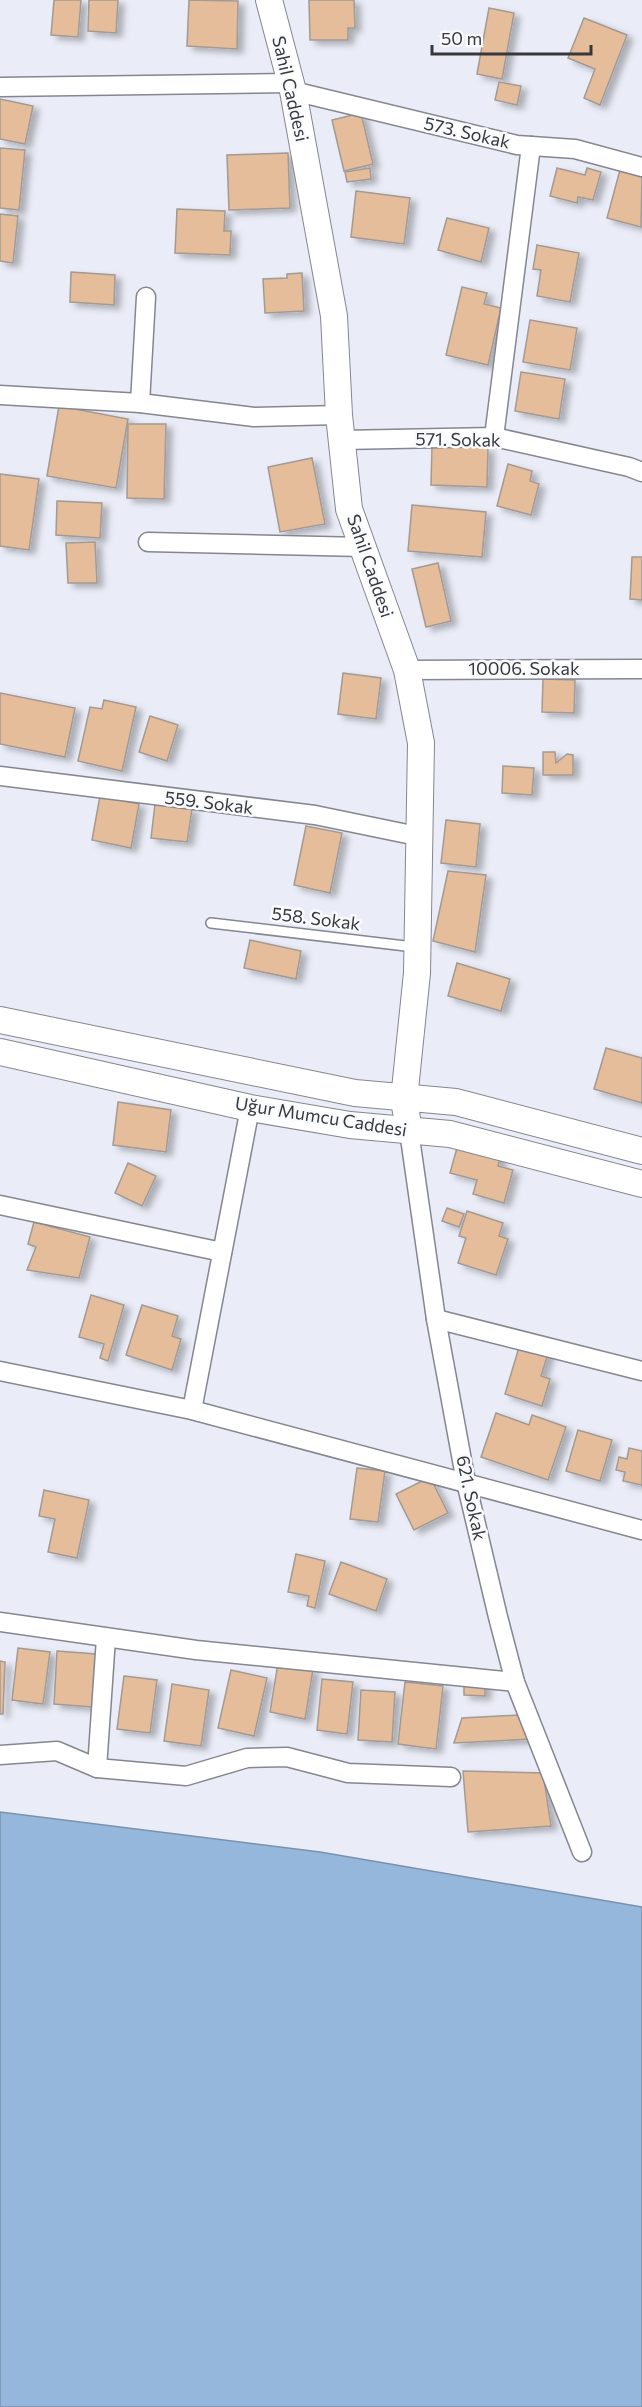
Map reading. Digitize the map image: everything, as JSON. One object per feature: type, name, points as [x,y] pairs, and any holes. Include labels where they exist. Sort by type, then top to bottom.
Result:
[{"type":"street","name":"Sahil Caddesi","points":[[269,0],[292,87],[334,316],[339,415],[349,509],[407,670],[420,743],[417,948],[404,1099],[409,1131]]},
{"type":"street","name":"573. Sokak","points":[[0,87],[292,87],[518,145],[574,149],[642,167]]},
{"type":"street","points":[[494,437],[531,146]]},
{"type":"street","points":[[140,403],[146,297]]},
{"type":"street","points":[[3,398],[140,403],[254,417],[339,415]]},
{"type":"street","name":"571. Sokak","points":[[342,440],[494,437],[629,466],[642,472]]},
{"type":"street","points":[[148,542],[363,547]]},
{"type":"street","name":"10006. Sokak","points":[[407,670],[642,669]]},
{"type":"street","name":"559. Sokak","points":[[0,776],[315,815],[417,836]]},
{"type":"street","name":"Uğur Mumcu Caddesi","points":[[0,1020],[355,1093],[456,1102],[642,1151]]},
{"type":"street","name":"Uğur Mumcu Caddesi","points":[[0,1052],[250,1108],[350,1125],[450,1134],[642,1184]]},
{"type":"street","points":[[192,1410],[250,1108]]},
{"type":"street","name":"621. Sokak","points":[[409,1131],[436,1319],[466,1482],[515,1682],[582,1852]]},
{"type":"street","points":[[0,1205],[222,1252]]},
{"type":"street","points":[[436,1319],[642,1371]]},
{"type":"street","points":[[0,1371],[192,1410],[642,1530]]},
{"type":"street","points":[[0,1623],[196,1650],[515,1682]]},
{"type":"street","points":[[97,1768],[106,1638]]},
{"type":"street","points":[[0,1755],[57,1751],[97,1768],[186,1776],[247,1758],[287,1757],[348,1773],[451,1777]]},
{"type":"lane","name":"558. Sokak","points":[[211,922],[417,948]]},
{"type":"water","points":[[0,1812],[320,1852],[642,1907],[642,2407],[0,2407]]},
{"type":"building","points":[[54,0],[81,0],[78,37],[51,35]]},
{"type":"building","points":[[89,0],[118,0],[116,33],[88,31]]},
{"type":"building","points":[[189,0],[238,1],[237,49],[187,46]]},
{"type":"building","points":[[309,0],[354,0],[355,28],[348,28],[348,40],[310,40]]},
{"type":"building","points":[[489,8],[514,13],[502,79],[477,74]]},
{"type":"building","points":[[584,18],[627,35],[600,105],[584,98],[595,69],[568,58]]},
{"type":"building","points":[[499,82],[521,86],[517,105],[495,100]]},
{"type":"building","points":[[0,99],[33,106],[25,144],[0,139]]},
{"type":"building","points":[[361,113],[373,164],[344,171],[332,120]]},
{"type":"building","points":[[0,148],[25,150],[19,210],[0,208]]},
{"type":"building","points":[[288,153],[290,208],[229,210],[227,155]]},
{"type":"building","points":[[370,168],[371,179],[347,182],[345,172]]},
{"type":"building","points":[[557,168],[585,175],[587,168],[601,172],[593,200],[578,197],[577,203],[550,196]]},
{"type":"building","points":[[620,170],[642,176],[641,227],[607,218]]},
{"type":"building","points":[[356,191],[410,198],[404,244],[351,237]]},
{"type":"building","points":[[177,209],[225,211],[224,231],[231,231],[230,255],[175,253]]},
{"type":"building","points":[[0,214],[18,216],[13,263],[0,261]]},
{"type":"building","points":[[447,218],[489,228],[481,262],[438,250]]},
{"type":"building","points":[[537,245],[579,253],[570,302],[537,296],[541,270],[533,269]]},
{"type":"building","points":[[71,272],[115,275],[114,305],[70,302]]},
{"type":"building","points":[[302,273],[304,311],[265,313],[263,279],[287,278],[287,274]]},
{"type":"building","points":[[462,287],[487,293],[484,304],[501,308],[488,365],[446,355]]},
{"type":"building","points":[[530,320],[577,328],[570,370],[523,362]]},
{"type":"building","points":[[521,372],[565,379],[559,419],[515,411]]},
{"type":"building","points":[[59,406],[128,419],[116,488],[47,476]]},
{"type":"building","points":[[128,424],[166,424],[164,499],[127,498]]},
{"type":"building","points":[[432,446],[488,448],[487,487],[431,485]]},
{"type":"building","points":[[312,458],[325,524],[280,532],[268,467]]},
{"type":"building","points":[[508,464],[532,471],[530,481],[539,484],[531,515],[497,506]]},
{"type":"building","points":[[0,474],[39,479],[29,550],[0,546]]},
{"type":"building","points":[[57,501],[102,503],[100,538],[56,535]]},
{"type":"building","points":[[412,505],[486,512],[482,557],[408,551]]},
{"type":"building","points":[[95,542],[97,583],[68,583],[66,543]]},
{"type":"building","points":[[632,557],[642,557],[642,600],[630,599]]},
{"type":"building","points":[[438,563],[451,621],[426,627],[412,569]]},
{"type":"building","points":[[343,673],[381,678],[376,719],[338,714]]},
{"type":"building","points":[[543,679],[575,680],[574,713],[542,712]]},
{"type":"building","points":[[0,693],[75,708],[65,757],[0,744]]},
{"type":"building","points":[[104,700],[136,707],[122,771],[78,761],[90,707],[102,709]]},
{"type":"building","points":[[150,716],[178,725],[167,761],[139,752]]},
{"type":"building","points":[[543,752],[555,752],[556,763],[567,754],[573,755],[573,775],[543,775]]},
{"type":"building","points":[[503,766],[534,768],[532,795],[502,793]]},
{"type":"building","points":[[100,796],[139,804],[131,848],[92,840]]},
{"type":"building","points":[[155,804],[192,809],[187,842],[151,838]]},
{"type":"building","points":[[446,820],[480,824],[476,867],[441,863]]},
{"type":"building","points":[[306,826],[342,833],[330,893],[294,885]]},
{"type":"building","points":[[448,871],[486,875],[475,952],[433,941]]},
{"type":"building","points":[[250,940],[301,951],[296,979],[244,968]]},
{"type":"building","points":[[457,963],[510,979],[501,1011],[448,996]]},
{"type":"building","points":[[606,1048],[642,1058],[642,1103],[594,1089]]},
{"type":"building","points":[[118,1102],[171,1110],[166,1152],[113,1145]]},
{"type":"building","points":[[460,1137],[502,1149],[498,1166],[513,1170],[504,1203],[473,1194],[477,1180],[450,1173]]},
{"type":"building","points":[[128,1163],[156,1176],[142,1206],[115,1193]]},
{"type":"building","points":[[447,1208],[464,1214],[459,1227],[442,1221]]},
{"type":"building","points":[[467,1211],[503,1223],[499,1236],[508,1239],[496,1275],[458,1263],[466,1238],[459,1236]]},
{"type":"building","points":[[34,1222],[90,1237],[79,1278],[27,1270],[36,1247],[28,1244]]},
{"type":"building","points":[[91,1295],[124,1305],[108,1361],[100,1358],[104,1344],[79,1337]]},
{"type":"building","points":[[142,1305],[178,1316],[172,1336],[181,1339],[172,1370],[126,1355]]},
{"type":"building","points":[[520,1344],[549,1351],[541,1376],[550,1379],[542,1406],[505,1394]]},
{"type":"building","points":[[496,1413],[529,1425],[532,1415],[566,1427],[548,1480],[481,1457]]},
{"type":"building","points":[[578,1430],[612,1440],[600,1481],[566,1471]]},
{"type":"building","points":[[629,1448],[642,1451],[642,1485],[623,1481],[625,1472],[616,1470],[619,1457],[627,1459]]},
{"type":"building","points":[[357,1468],[385,1471],[378,1522],[350,1519]]},
{"type":"building","points":[[430,1477],[448,1513],[414,1530],[396,1494]]},
{"type":"building","points":[[44,1490],[89,1500],[77,1558],[48,1552],[55,1519],[39,1516]]},
{"type":"building","points":[[296,1554],[325,1561],[315,1608],[307,1606],[309,1596],[288,1592]]},
{"type":"building","points":[[341,1562],[387,1579],[376,1611],[329,1594]]},
{"type":"building","points":[[18,1648],[50,1652],[43,1704],[12,1700]]},
{"type":"building","points":[[57,1651],[96,1654],[93,1707],[54,1704]]},
{"type":"building","points":[[0,1661],[5,1662],[3,1714],[0,1714]]},
{"type":"building","points":[[278,1663],[313,1669],[305,1719],[270,1712]]},
{"type":"building","points":[[231,1670],[267,1678],[254,1736],[218,1728]]},
{"type":"building","points":[[124,1676],[157,1680],[150,1733],[117,1729]]},
{"type":"building","points":[[322,1679],[353,1682],[347,1734],[317,1730]]},
{"type":"building","points":[[464,1679],[485,1680],[485,1696],[464,1695]]},
{"type":"building","points":[[405,1682],[443,1686],[436,1749],[398,1744]]},
{"type":"building","points":[[172,1684],[209,1690],[201,1746],[164,1741]]},
{"type":"building","points":[[361,1690],[395,1692],[392,1742],[358,1740]]},
{"type":"building","points":[[519,1715],[531,1739],[454,1743],[462,1718]]},
{"type":"building","points":[[463,1771],[543,1773],[551,1826],[468,1832]]}]
